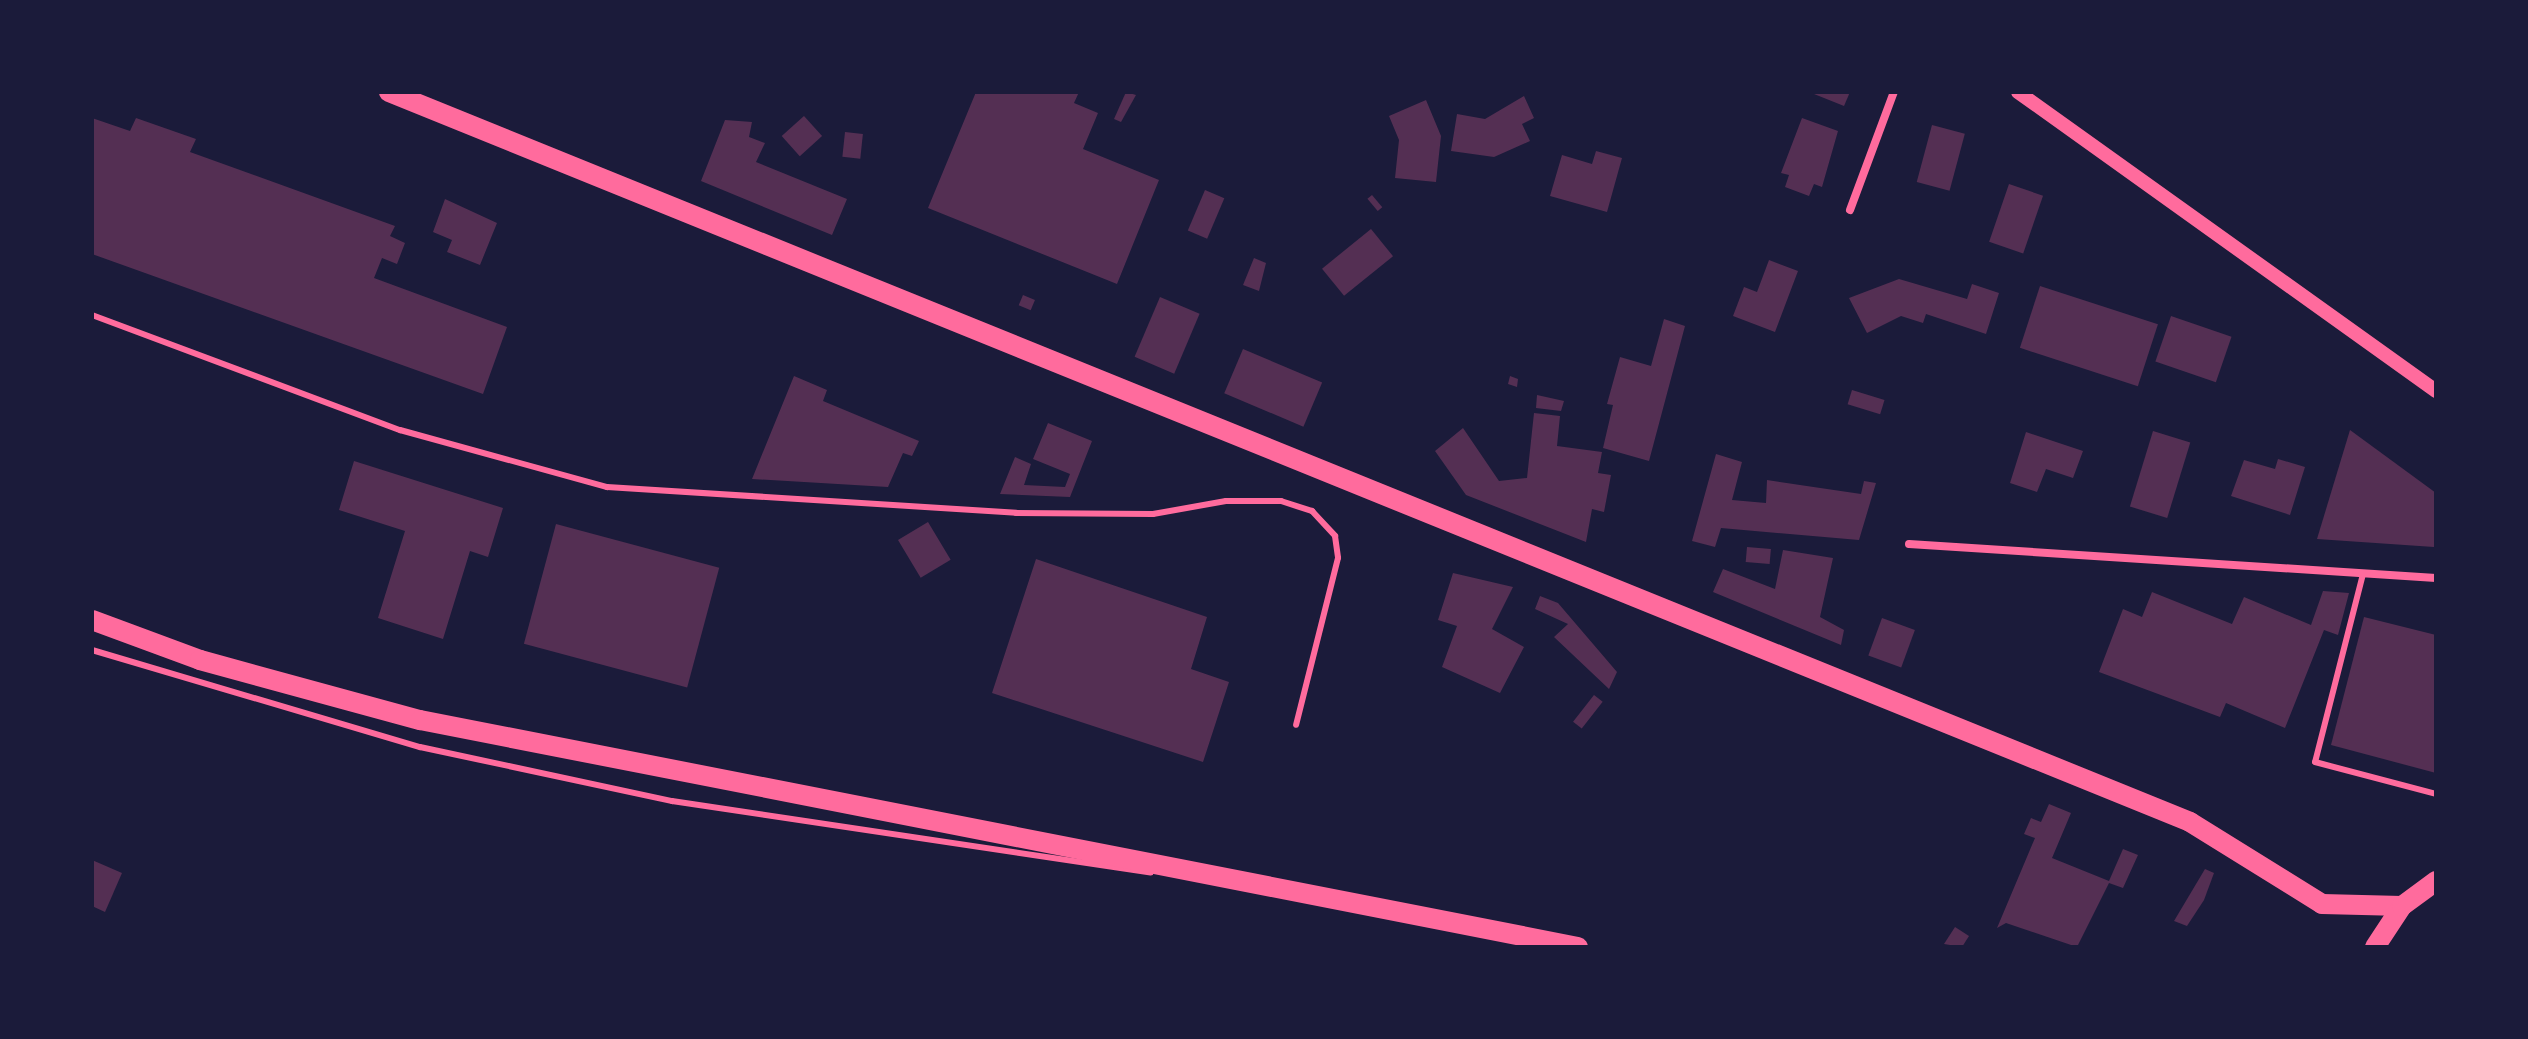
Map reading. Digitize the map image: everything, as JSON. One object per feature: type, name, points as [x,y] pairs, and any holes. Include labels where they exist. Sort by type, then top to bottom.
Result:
[{"type":"main road","points":[[389,92],[2190,822],[2322,904],[2402,906]]},
{"type":"main road","points":[[92,620],[200,660],[420,720],[1578,947]]},
{"type":"main road","points":[[2375,947],[2402,906],[2436,881]]},
{"type":"street","points":[[1850,210],[1894,92]]},
{"type":"street","points":[[2018,92],[2436,391]]},
{"type":"street","points":[[1909,544],[2436,578]]},
{"type":"lane","points":[[92,315],[400,430],[607,487],[1016,513],[1153,514],[1239,501],[1281,501],[1312,511],[1335,536],[1338,558],[1296,725]]},
{"type":"lane","points":[[2363,574],[2315,762],[2436,794]]},
{"type":"lane","points":[[92,650],[420,747],[672,801],[1277,890]]},
{"type":"building","points":[[976,92],[1079,92],[1074,103],[1098,113],[1083,149],[1159,180],[1117,284],[928,208]]},
{"type":"building","points":[[1126,92],[1136,95],[1121,122],[1114,119]]},
{"type":"building","points":[[1809,92],[1850,92],[1844,106]]},
{"type":"building","points":[[1524,96],[1534,118],[1522,124],[1530,141],[1494,157],[1451,151],[1457,114],[1485,119]]},
{"type":"building","points":[[1426,100],[1441,136],[1436,182],[1395,178],[1399,140],[1389,116]]},
{"type":"building","points":[[804,116],[822,136],[800,156],[782,136]]},
{"type":"building","points":[[92,118],[130,131],[136,118],[196,139],[190,152],[395,226],[390,236],[405,243],[397,264],[382,258],[374,278],[507,327],[483,394],[92,254]]},
{"type":"building","points":[[1802,118],[1838,131],[1822,187],[1814,184],[1809,196],[1785,187],[1789,175],[1781,173]]},
{"type":"building","points":[[725,120],[752,122],[749,137],[765,143],[756,162],[847,199],[832,235],[701,181]]},
{"type":"building","points":[[1932,125],[1965,134],[1950,191],[1917,182]]},
{"type":"building","points":[[845,132],[863,134],[860,159],[842,157]]},
{"type":"building","points":[[1596,151],[1622,158],[1607,212],[1550,196],[1562,155],[1592,164]]},
{"type":"building","points":[[2009,184],[2043,196],[2023,253],[1989,242]]},
{"type":"building","points":[[1205,190],[1224,198],[1207,239],[1188,231]]},
{"type":"building","points":[[1372,195],[1382,207],[1378,211],[1367,199]]},
{"type":"building","points":[[445,199],[497,223],[480,265],[447,252],[452,240],[433,232]]},
{"type":"building","points":[[1371,229],[1393,256],[1344,296],[1322,269]]},
{"type":"building","points":[[1254,258],[1266,263],[1259,291],[1243,285]]},
{"type":"building","points":[[1769,260],[1798,271],[1775,332],[1733,316],[1744,287],[1757,292]]},
{"type":"building","points":[[1899,279],[1967,299],[1972,284],[1999,293],[1986,334],[1926,314],[1923,323],[1901,316],[1867,333],[1849,298]]},
{"type":"building","points":[[2040,286],[2158,324],[2138,386],[2020,348]]},
{"type":"building","points":[[1023,295],[1035,300],[1031,310],[1019,305]]},
{"type":"building","points":[[1160,297],[1200,314],[1174,374],[1135,357]]},
{"type":"building","points":[[2171,316],[2232,337],[2216,382],[2155,361]]},
{"type":"building","points":[[1664,319],[1685,326],[1649,461],[1603,448],[1613,405],[1607,404],[1620,357],[1651,366]]},
{"type":"building","points":[[1243,349],[1322,383],[1303,427],[1224,393]]},
{"type":"building","points":[[794,376],[827,390],[823,401],[919,441],[912,456],[903,453],[888,487],[752,479]]},
{"type":"building","points":[[1510,376],[1518,379],[1517,387],[1508,384]]},
{"type":"building","points":[[1852,390],[1885,400],[1880,414],[1848,404]]},
{"type":"building","points":[[1537,395],[1564,401],[1561,411],[1536,408]]},
{"type":"building","points":[[1534,413],[1560,416],[1557,446],[1602,452],[1598,473],[1611,475],[1604,512],[1592,509],[1586,542],[1466,495],[1435,451],[1463,428],[1499,481],[1527,478]]},
{"type":"building","points":[[1048,423],[1092,441],[1070,497],[1000,494],[1015,457],[1031,464],[1024,485],[1065,487],[1070,474],[1033,459]]},
{"type":"building","points":[[2350,430],[2436,493],[2434,547],[2317,539]]},
{"type":"building","points":[[2153,431],[2190,442],[2167,518],[2130,507]]},
{"type":"building","points":[[2026,432],[2083,451],[2073,478],[2046,469],[2037,492],[2010,483]]},
{"type":"building","points":[[1716,454],[1742,462],[1732,500],[1766,503],[1767,480],[1861,494],[1864,481],[1876,483],[1859,540],[1721,528],[1715,547],[1692,541]]},
{"type":"building","points":[[2278,459],[2305,467],[2290,515],[2231,496],[2244,460],[2275,469]]},
{"type":"building","points":[[354,461],[503,508],[488,557],[470,551],[443,639],[378,618],[405,531],[339,510]]},
{"type":"building","points":[[928,522],[951,560],[921,578],[898,540]]},
{"type":"building","points":[[556,524],[719,568],[687,688],[524,644]]},
{"type":"building","points":[[1747,547],[1771,549],[1770,564],[1746,562]]},
{"type":"building","points":[[1783,550],[1833,558],[1820,617],[1844,630],[1841,645],[1713,592],[1723,569],[1775,589]]},
{"type":"building","points":[[1036,559],[1207,617],[1191,669],[1229,682],[1203,762],[992,693]]},
{"type":"building","points":[[1453,573],[1513,587],[1492,629],[1524,647],[1500,693],[1442,667],[1457,626],[1438,620]]},
{"type":"building","points":[[2323,591],[2349,593],[2338,635],[2324,630],[2285,728],[2226,703],[2220,717],[2099,672],[2123,609],[2142,617],[2152,592],[2232,624],[2244,597],[2311,625]]},
{"type":"building","points":[[1540,596],[1558,603],[1617,672],[1609,689],[1554,637],[1568,624],[1535,609]]},
{"type":"building","points":[[2364,617],[2436,635],[2436,773],[2331,745]]},
{"type":"building","points":[[1882,618],[1915,630],[1901,668],[1868,656]]},
{"type":"building","points":[[1594,695],[1603,702],[1582,729],[1573,722]]},
{"type":"building","points":[[2049,804],[2071,813],[2052,858],[2109,881],[2123,849],[2138,855],[2123,888],[2109,883],[2077,947],[2006,923],[1997,928],[2035,838],[2024,834],[2031,818],[2041,822]]},
{"type":"building","points":[[92,860],[122,873],[105,912],[92,906]]},
{"type":"building","points":[[2205,869],[2214,873],[2204,900],[2187,926],[2174,921]]},
{"type":"building","points":[[1955,927],[1969,936],[1962,947],[1944,944]]}]
